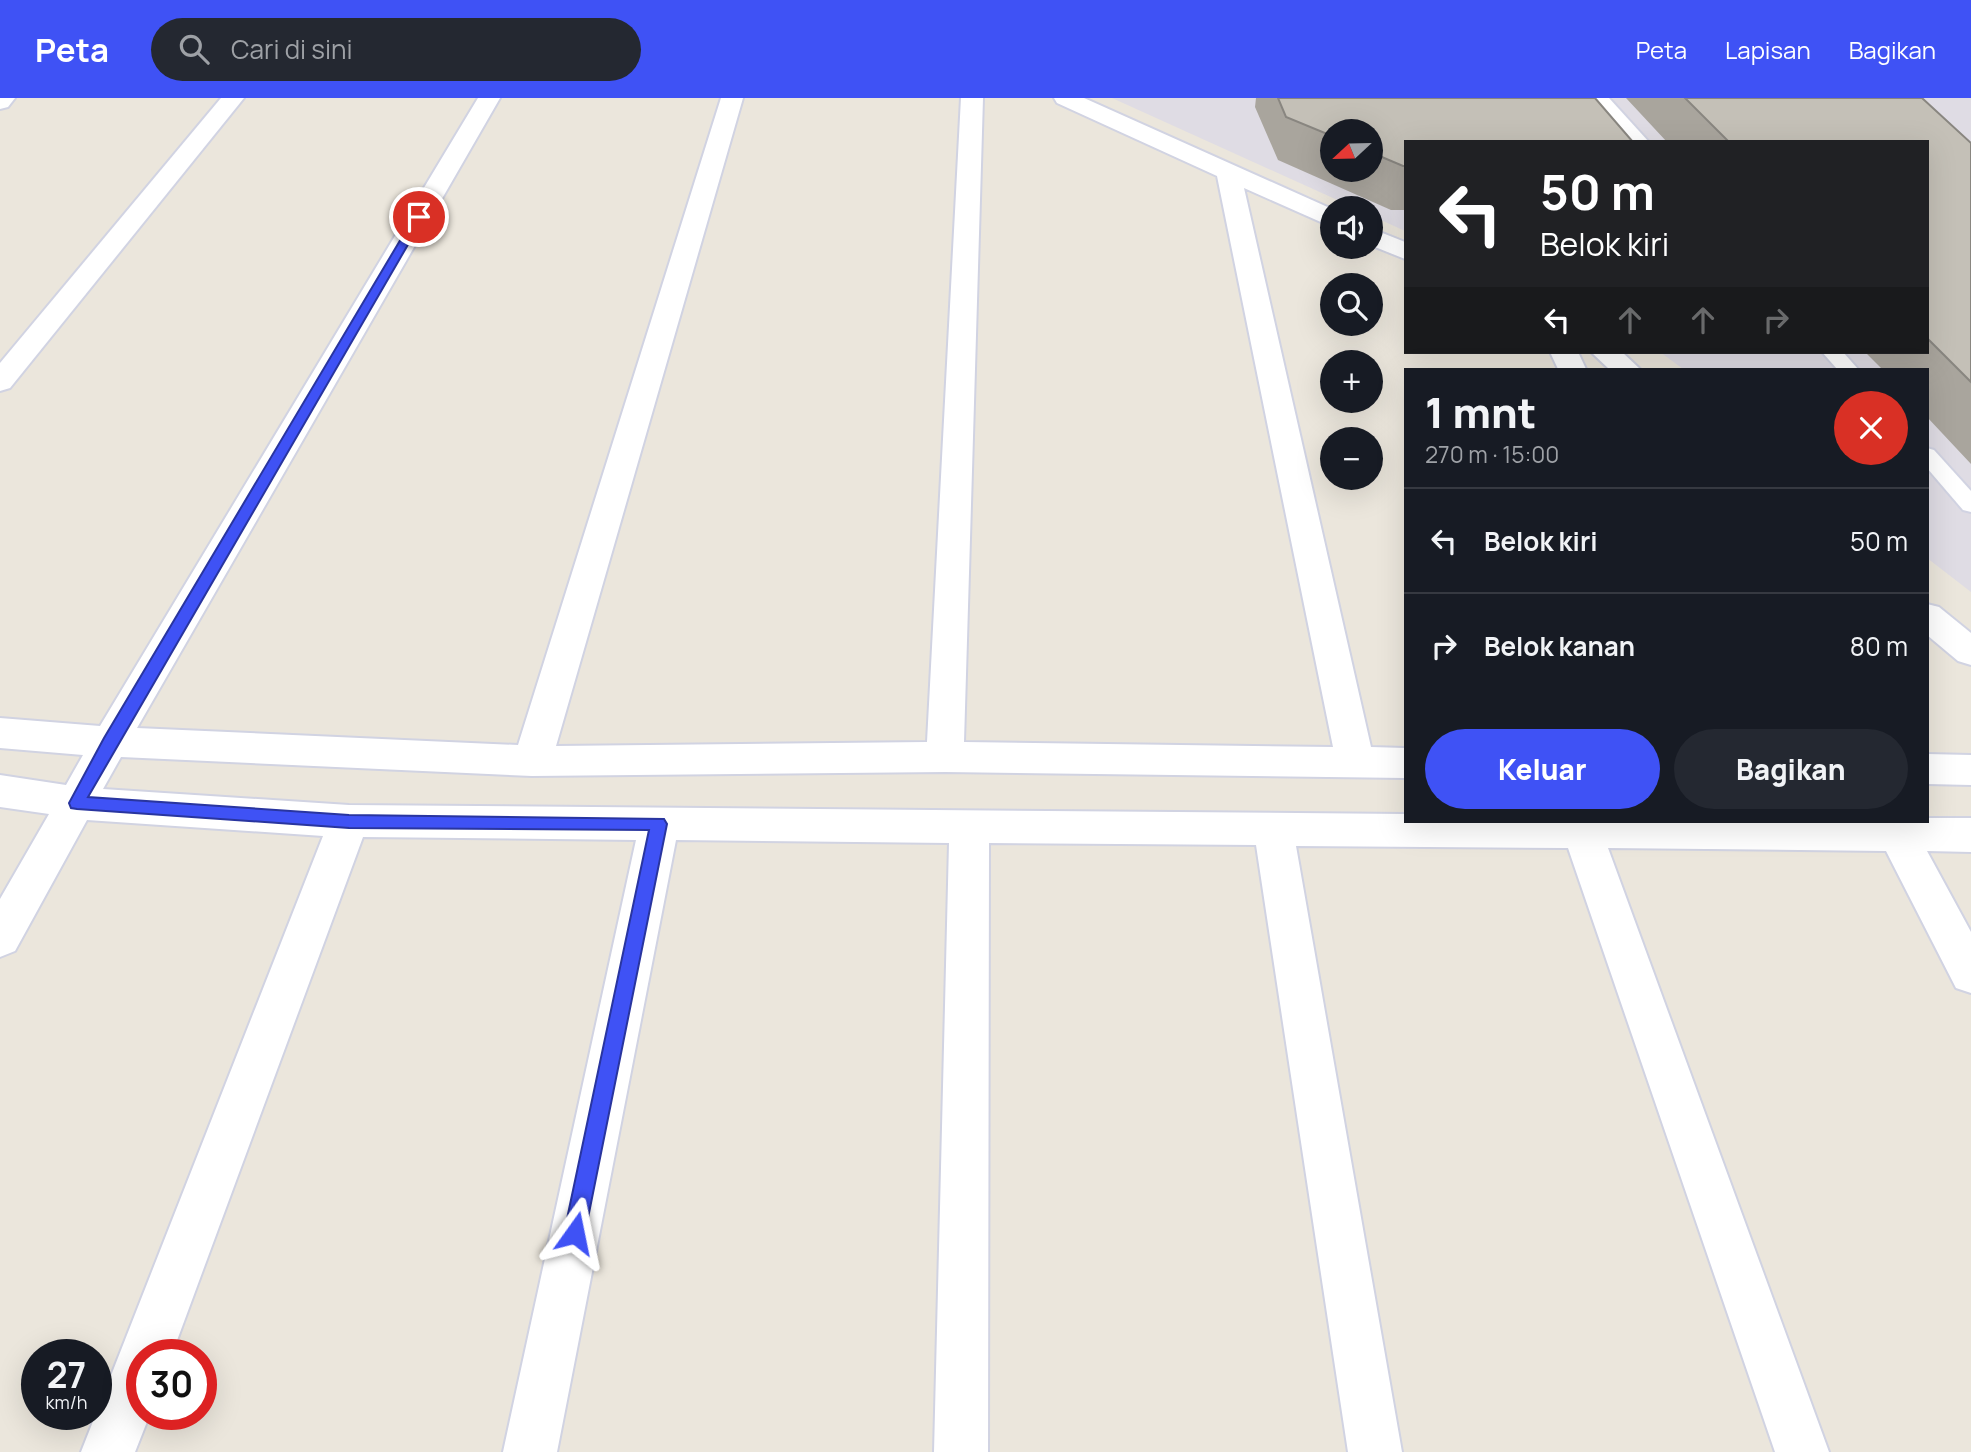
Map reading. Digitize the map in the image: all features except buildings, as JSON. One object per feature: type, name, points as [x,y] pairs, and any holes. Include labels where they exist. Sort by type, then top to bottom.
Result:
[{"type":"street","points":[[0,102],[4,98]]},
{"type":"street","points":[[0,344],[207,98]]},
{"type":"street","points":[[0,382],[233,98]]},
{"type":"street","points":[[0,938],[110,742],[489,98]]},
{"type":"street","points":[[532,761],[732,98]]},
{"type":"street","points":[[944,757],[972,98]]},
{"type":"street","points":[[1065,98],[1320,214]]},
{"type":"street","points":[[1228,172],[1355,763]]},
{"type":"street","points":[[1383,242],[1404,251]]},
{"type":"street","points":[[1607,354],[1625,368]]},
{"type":"street","points":[[1929,618],[1971,652]]},
{"type":"street","points":[[0,733],[110,742],[532,761],[944,757],[1404,763]]},
{"type":"street","points":[[1929,769],[1971,770]]},
{"type":"street","points":[[0,791],[77,803],[349,821],[1971,835]]},
{"type":"street","points":[[152,1339],[349,821]]},
{"type":"street","points":[[530,1452],[659,824]]},
{"type":"street","points":[[961,1452],[970,826]]},
{"type":"street","points":[[1273,829],[1375,1452]]},
{"type":"street","points":[[1582,832],[1801,1452]]},
{"type":"street","points":[[1897,834],[1971,974]]},
{"type":"street","points":[[108,1452],[126,1405]]},
{"type":"lane","points":[[1601,98],[1639,140]]},
{"type":"lane","points":[[1834,354],[1847,368]]},
{"type":"lane","points":[[1929,457],[1971,505]]},
{"type":"shaded area","points":[[1112,98],[1971,98],[1971,592],[1929,560],[1929,368],[1682,368],[1663,354],[1929,354],[1929,140],[1404,140],[1404,231],[1383,221],[1383,196],[1328,196]]},
{"type":"route","points":[[419,217],[110,742],[77,803],[349,821],[659,824],[575,1233]]}]
